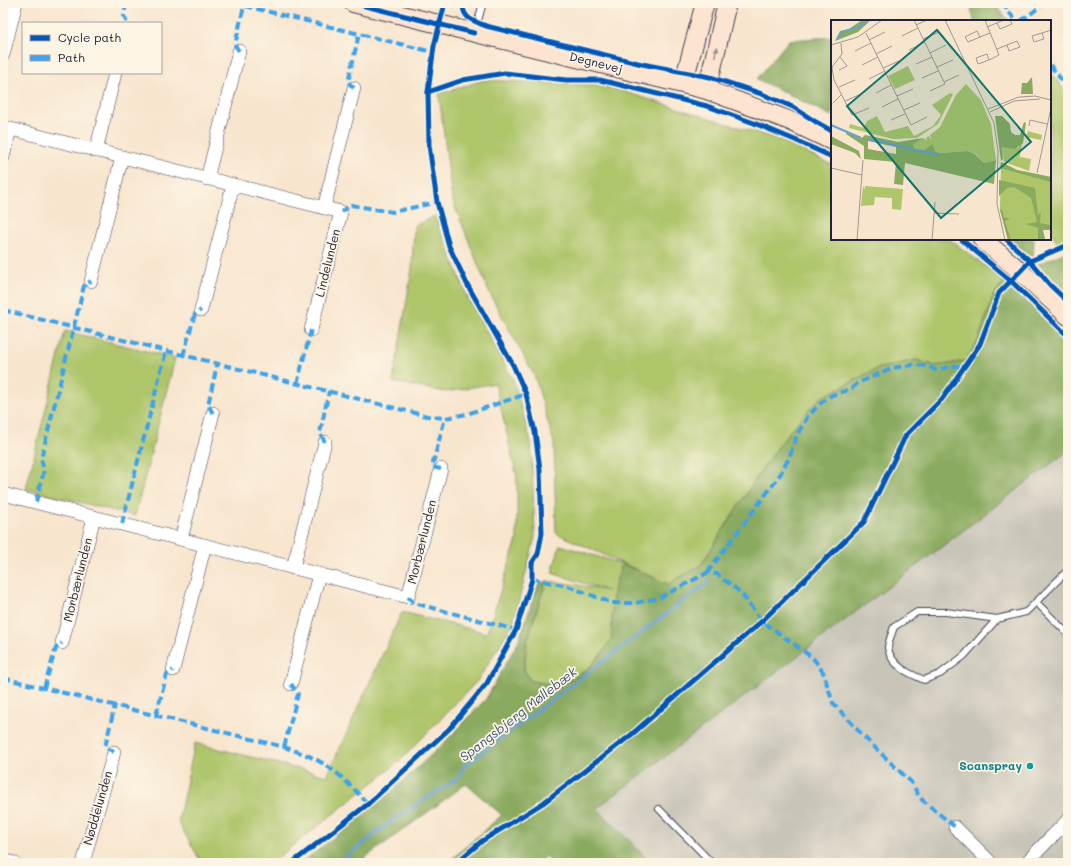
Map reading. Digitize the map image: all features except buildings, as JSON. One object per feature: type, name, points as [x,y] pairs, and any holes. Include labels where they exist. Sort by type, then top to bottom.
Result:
[{"type":"street","points":[[3,55],[16,3]]},
{"type":"street","name":"Degnevej","points":[[353,3],[707,90],[788,120],[831,141]]},
{"type":"street","points":[[683,84],[705,3]]},
{"type":"street","points":[[707,90],[727,3]]},
{"type":"street","points":[[207,178],[239,51]]},
{"type":"street","points":[[96,151],[115,74]]},
{"type":"street","points":[[324,208],[354,88]]},
{"type":"street","name":"Lindelunden","points":[[3,157],[6,128],[341,212],[311,330]]},
{"type":"street","points":[[91,281],[122,157]]},
{"type":"street","points":[[201,310],[233,185]]},
{"type":"street","points":[[983,240],[1020,271],[1068,316]]},
{"type":"street","points":[[182,539],[214,413]]},
{"type":"street","points":[[293,568],[325,442]]},
{"type":"street","name":"Morbærlunden","points":[[3,494],[408,597],[441,469]]},
{"type":"street","name":"Morbærlunden","points":[[62,643],[94,517]]},
{"type":"street","points":[[173,670],[205,545]]},
{"type":"street","points":[[291,684],[319,574]]},
{"type":"street","name":"Nøddelunden","points":[[83,863],[114,752]]},
{"type":"street","points":[[1026,863],[1068,820]]},
{"type":"street","points":[[954,827],[991,863]]},
{"type":"street","points":[[3,860],[14,863]]},
{"type":"lane","points":[[474,33],[483,3]]},
{"type":"lane","points":[[997,619],[964,656],[940,674],[924,680],[907,673],[892,659],[888,647],[894,627],[917,612],[946,612],[997,619],[1026,612],[1068,570]]},
{"type":"lane","points":[[1036,602],[1068,634]]},
{"type":"lane","points":[[659,809],[712,863]]},
{"type":"shaded area","points":[[1068,451],[1068,863],[651,863],[597,808]]},
{"type":"green space","points":[[970,3],[994,3],[1008,20],[974,20]]},
{"type":"green space","points":[[831,37],[831,116],[757,79],[789,40]]},
{"type":"green space","points":[[1051,73],[1068,94],[1068,242],[1059,246],[1051,231]]},
{"type":"green space","points":[[484,80],[602,85],[780,140],[831,165],[831,240],[950,240],[1005,281],[994,295],[978,341],[966,361],[935,366],[916,360],[876,369],[819,399],[794,426],[762,469],[701,565],[668,584],[556,533],[554,443],[535,377],[489,292],[452,199],[439,94]]},
{"type":"green space","points":[[435,216],[468,298],[513,380],[531,442],[535,537],[513,623],[478,680],[400,761],[271,863],[202,863],[178,822],[195,743],[327,776],[402,612],[487,633],[517,540],[517,477],[495,383],[446,392],[393,382],[412,269],[414,226]]},
{"type":"green space","points":[[1008,240],[1034,240],[1033,258]]},
{"type":"green space","points":[[1068,251],[1068,294],[1038,264]]},
{"type":"green space","points":[[1005,281],[1068,342],[1068,451],[597,808],[651,863],[553,863],[546,856],[538,863],[447,863],[502,815],[466,784],[358,863],[301,863],[381,801],[442,745],[486,699],[518,642],[538,585],[546,581],[527,641],[524,670],[531,681],[559,686],[587,670],[603,652],[611,640],[613,592],[622,564],[668,584],[701,565],[762,469],[794,426],[819,399],[876,369],[916,360],[936,366],[966,361],[978,341],[994,295]]},
{"type":"green space","points":[[65,331],[175,358],[135,516],[26,489]]},
{"type":"green space","points":[[560,545],[622,564],[613,592],[612,640],[587,670],[559,686],[531,681],[524,670],[527,641],[546,581],[573,584],[608,591],[552,573]]},
{"type":"waterway","name":"Spangsbjerg Møllebæk","points":[[338,863],[392,821],[458,778],[464,766],[710,581]]},
{"type":"marked path","points":[[126,3],[124,16],[127,22]]},
{"type":"marked path","points":[[233,3],[433,52]]},
{"type":"marked path","points":[[1002,3],[1015,20]]},
{"type":"marked path","points":[[1022,20],[1045,3]]},
{"type":"marked path","points":[[239,51],[235,45],[244,6]]},
{"type":"marked path","points":[[354,88],[348,82],[359,34]]},
{"type":"marked path","points":[[1051,66],[1068,88]]},
{"type":"marked path","points":[[341,212],[351,205],[393,212],[437,202]]},
{"type":"marked path","points":[[36,502],[44,470],[41,459],[84,286],[91,281]]},
{"type":"marked path","points":[[3,310],[427,416],[445,418],[467,414],[526,394]]},
{"type":"marked path","points":[[183,356],[195,314],[201,310]]},
{"type":"marked path","points":[[297,384],[311,330]]},
{"type":"marked path","points":[[122,524],[166,351]]},
{"type":"marked path","points":[[213,413],[208,405],[217,365]]},
{"type":"marked path","points":[[707,573],[778,478],[789,458],[797,435],[808,416],[821,403],[832,395],[851,389],[858,383],[892,368],[912,365],[928,366],[935,370],[955,366],[965,366]]},
{"type":"marked path","points":[[325,442],[320,433],[329,391]]},
{"type":"marked path","points":[[441,469],[432,467],[445,418]]},
{"type":"marked path","points":[[532,579],[568,586],[612,603],[635,603],[659,598],[707,573],[717,574],[740,592],[762,621],[813,658],[823,672],[833,703],[867,740],[911,782],[920,798],[955,827]]},
{"type":"marked path","points":[[408,597],[414,603],[516,630]]},
{"type":"marked path","points":[[44,688],[56,648],[62,643]]},
{"type":"marked path","points":[[156,715],[167,674],[173,670]]},
{"type":"marked path","points":[[3,678],[284,747],[317,760],[333,770],[368,804]]},
{"type":"marked path","points":[[284,747],[298,694],[291,684]]},
{"type":"marked path","points":[[114,752],[105,747],[115,705]]},
{"type":"cycle path","points":[[353,3],[474,33]]},
{"type":"cycle path","points":[[292,863],[368,804],[449,729],[487,683],[516,630],[532,579],[532,563],[538,554],[542,533],[540,469],[535,432],[526,394],[513,365],[467,284],[449,246],[437,202],[429,145],[428,92],[434,46],[445,3]]},
{"type":"cycle path","points":[[463,3],[464,13],[473,21],[486,26],[642,64],[710,77],[762,94],[793,107],[831,130]]},
{"type":"cycle path","points":[[428,92],[463,80],[505,73],[566,80],[600,80],[707,106],[754,123],[831,157]]},
{"type":"cycle path","points":[[962,240],[1011,281],[1068,336]]},
{"type":"cycle path","points":[[1007,240],[1030,261],[1050,285],[1068,302]]},
{"type":"cycle path","points":[[456,863],[482,841],[543,803],[631,735],[762,621],[864,522],[906,435],[942,399],[980,344],[999,293],[1030,261],[1068,245]]},
{"type":"place","name":"Scanspray","points":[[1030,766]]}]
